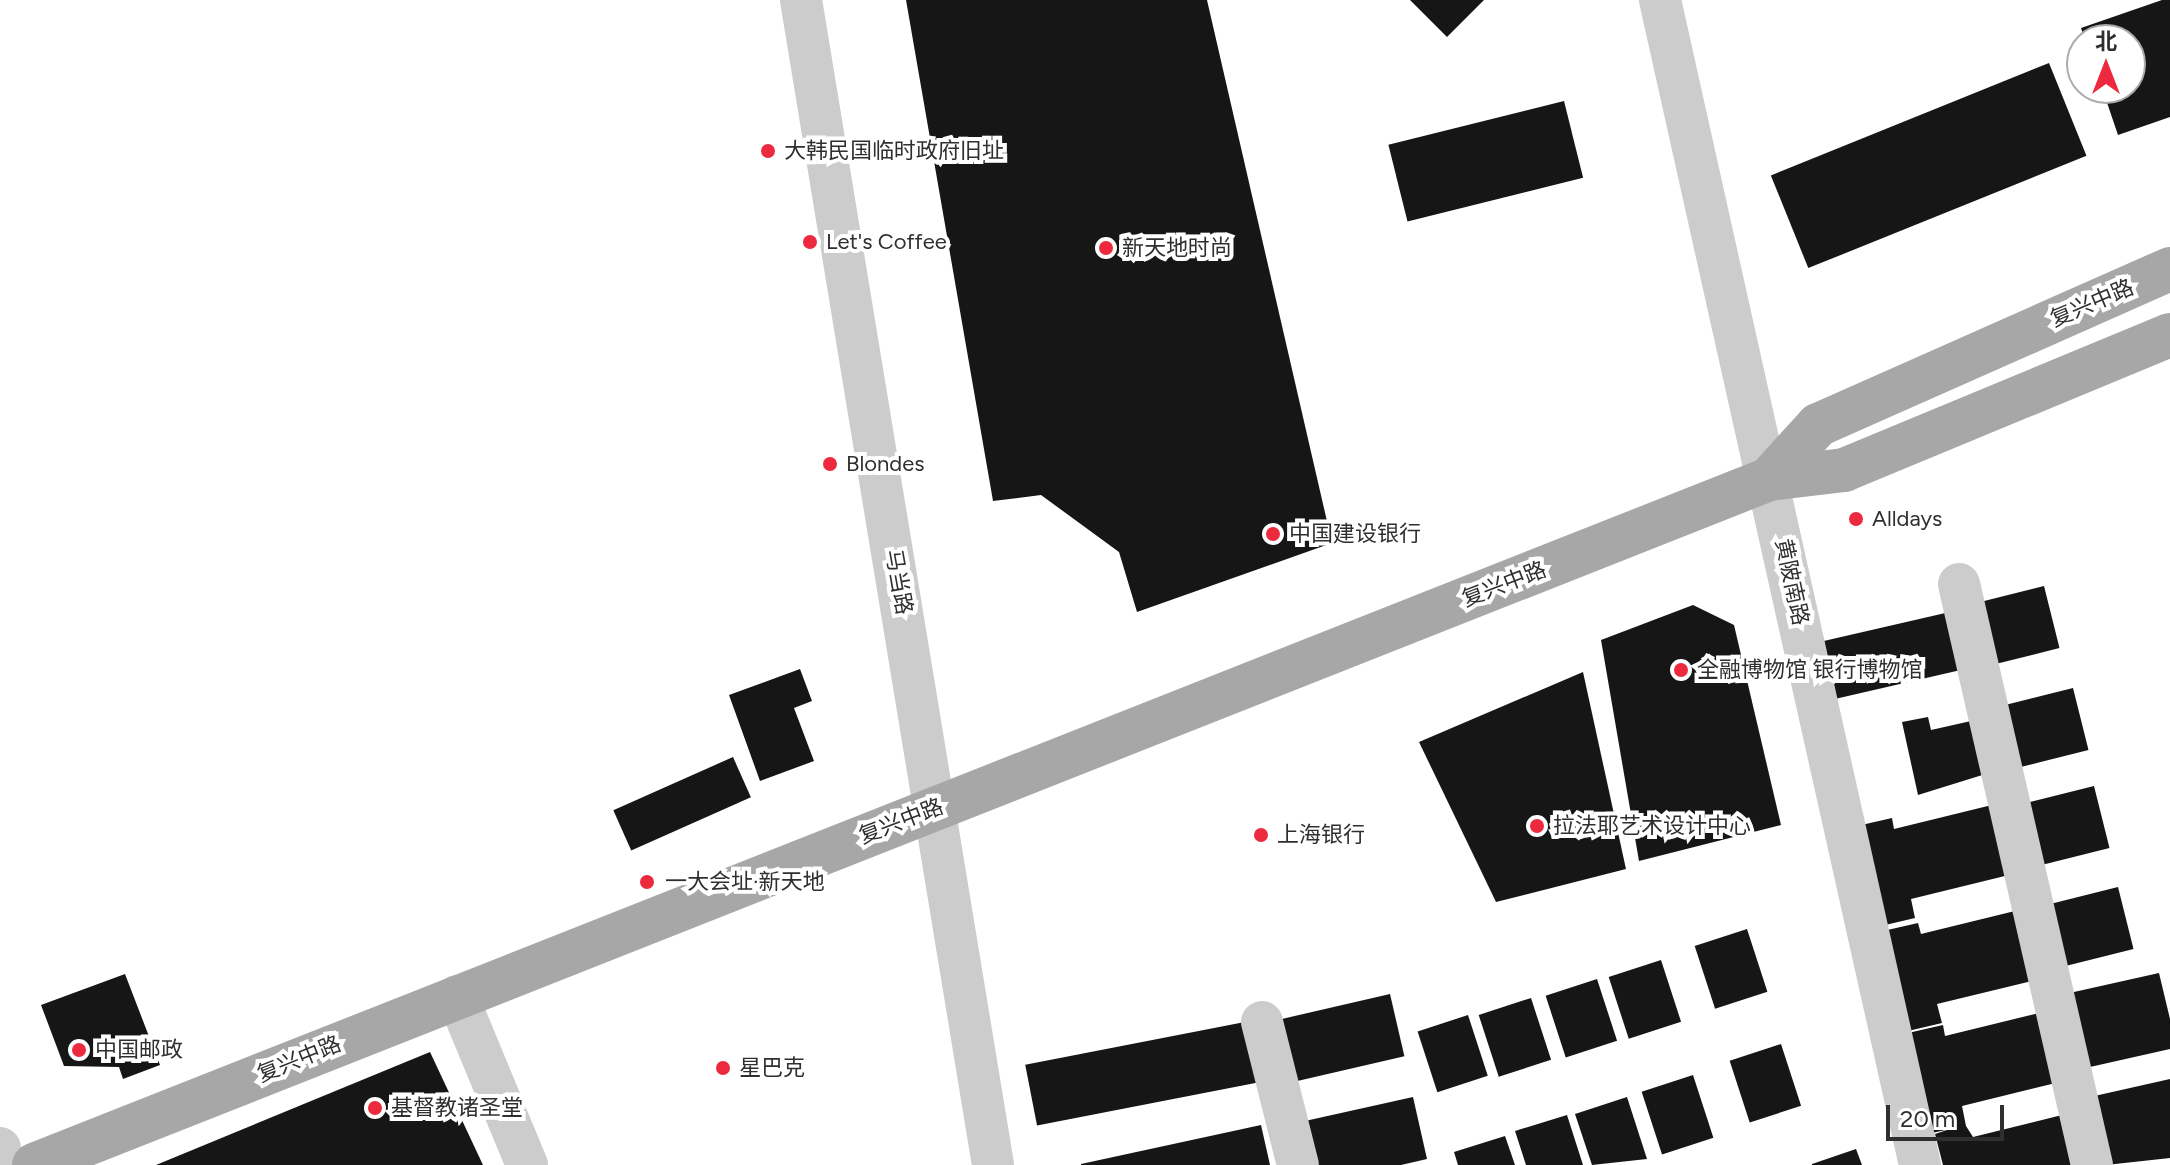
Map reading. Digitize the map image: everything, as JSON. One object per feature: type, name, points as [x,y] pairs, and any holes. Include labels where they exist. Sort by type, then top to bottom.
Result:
[{"type":"main road","name":"复兴中路","points":[[1769,479],[1818,425],[2170,269]]},
{"type":"main road","name":"复兴中路","points":[[34,1165],[1769,479],[1844,470],[2170,335]]},
{"type":"street","name":"马当路","points":[[801,0],[993,1165]]},
{"type":"street","name":"黄陂南路","points":[[1660,0],[1920,1165]]},
{"type":"street","points":[[1959,584],[2092,1165]]},
{"type":"street","points":[[457,996],[527,1165]]},
{"type":"street","points":[[1262,1022],[1298,1165]]},
{"type":"street","points":[[0,1148],[1,1165]]},
{"type":"building","name":"新天地时尚","points":[[906,0],[1207,0],[1332,543],[1137,612],[1119,552],[1041,495],[993,501]]},
{"type":"building","points":[[1410,0],[1484,0],[1447,37]]},
{"type":"building","points":[[2170,0],[2170,117],[2118,135],[2107,104],[2146,104],[2146,24],[2093,24]]},
{"type":"building","points":[[2049,63],[2086,156],[1808,268],[1771,175]]},
{"type":"building","points":[[1564,101],[1583,178],[1407,221],[1388,145]]},
{"type":"building","points":[[2044,586],[2059,648],[1990,666],[1974,603]]},
{"type":"building","points":[[1693,605],[1734,625],[1781,825],[1639,861],[1601,640]]},
{"type":"building","points":[[1954,611],[1967,668],[1834,699],[1821,642]]},
{"type":"building","points":[[800,669],[812,701],[794,708],[814,761],[760,781],[729,695]]},
{"type":"building","name":"拉法耶艺术设计中心","points":[[1583,672],[1626,869],[1496,902],[1419,742]]},
{"type":"building","points":[[2073,688],[2088,750],[2019,768],[2003,705]]},
{"type":"building","points":[[1928,717],[1931,730],[1980,719],[1992,772],[1918,795],[1902,722]]},
{"type":"building","points":[[733,757],[751,797],[631,850],[613,810]]},
{"type":"building","points":[[2094,786],[2109,848],[2040,866],[2024,803]]},
{"type":"building","points":[[1996,804],[2013,874],[1911,899],[1915,918],[1881,926],[1857,826],[1892,818],[1894,829]]},
{"type":"building","points":[[2118,887],[2133,949],[2064,967],[2048,904]]},
{"type":"building","points":[[2023,909],[2040,979],[1937,1004],[1942,1023],[1908,1031],[1883,931],[1918,923],[1921,934]]},
{"type":"building","points":[[1747,929],[1767,992],[1715,1009],[1695,946]]},
{"type":"building","points":[[1661,960],[1681,1022],[1629,1039],[1609,977]]},
{"type":"building","points":[[2159,973],[2170,1019],[2170,1049],[2081,1069],[2065,994]]},
{"type":"building","points":[[125,974],[160,1065],[123,1079],[119,1067],[64,1066],[41,1005]]},
{"type":"building","points":[[1597,979],[1617,1041],[1566,1058],[1546,996]]},
{"type":"building","points":[[1390,994],[1404,1056],[1296,1081],[1282,1019]]},
{"type":"building","points":[[1531,998],[1551,1060],[1499,1077],[1479,1015]]},
{"type":"building","points":[[2047,1011],[2064,1081],[1962,1106],[1966,1126],[1973,1137],[2074,1112],[2087,1165],[1943,1165],[1935,1134],[1950,1129],[1932,1133],[1908,1033],[1943,1025],[1945,1036]]},
{"type":"building","points":[[1468,1015],[1488,1076],[1437,1092],[1418,1031]]},
{"type":"building","points":[[1250,1021],[1262,1082],[1037,1126],[1025,1065]]},
{"type":"building","points":[[1781,1044],[1801,1106],[1750,1123],[1730,1061]]},
{"type":"building","name":"基督教诸圣堂","points":[[430,1052],[483,1165],[156,1165]]},
{"type":"building","points":[[1693,1075],[1713,1138],[1662,1154],[1642,1092]]},
{"type":"building","points":[[2170,1079],[2170,1158],[2106,1165],[2090,1097]]},
{"type":"building","points":[[1413,1097],[1427,1159],[1401,1165],[1314,1165],[1305,1121]]},
{"type":"building","points":[[1627,1097],[1647,1159],[1592,1165],[1575,1114]]},
{"type":"building","points":[[1567,1115],[1583,1165],[1526,1165],[1515,1131]]},
{"type":"building","points":[[1261,1125],[1270,1165],[1081,1165],[1081,1164]]},
{"type":"building","points":[[1505,1136],[1515,1165],[1458,1165],[1454,1152]]},
{"type":"building","points":[[1856,1149],[1862,1165],[1812,1165],[1812,1164]]},
{"type":"place","name":"大韩民国临时政府旧址","points":[[768,151]]},
{"type":"place","name":"Let's Coffee","points":[[810,242]]},
{"type":"place","name":"新天地时尚","points":[[1106,248]]},
{"type":"place","name":"Blondes","points":[[830,464]]},
{"type":"place","name":"Alldays","points":[[1856,519]]},
{"type":"place","name":"中国建设银行","points":[[1273,534]]},
{"type":"place","name":"全融博物馆 银行博物馆","points":[[1681,670]]},
{"type":"place","name":"拉法耶艺术设计中心","points":[[1537,826]]},
{"type":"place","name":"上海银行","points":[[1261,835]]},
{"type":"place","name":"一大会址·新天地","points":[[647,882]]},
{"type":"place","name":"中国邮政","points":[[79,1050]]},
{"type":"place","name":"星巴克","points":[[723,1068]]},
{"type":"place","name":"基督教诸圣堂","points":[[375,1108]]}]
